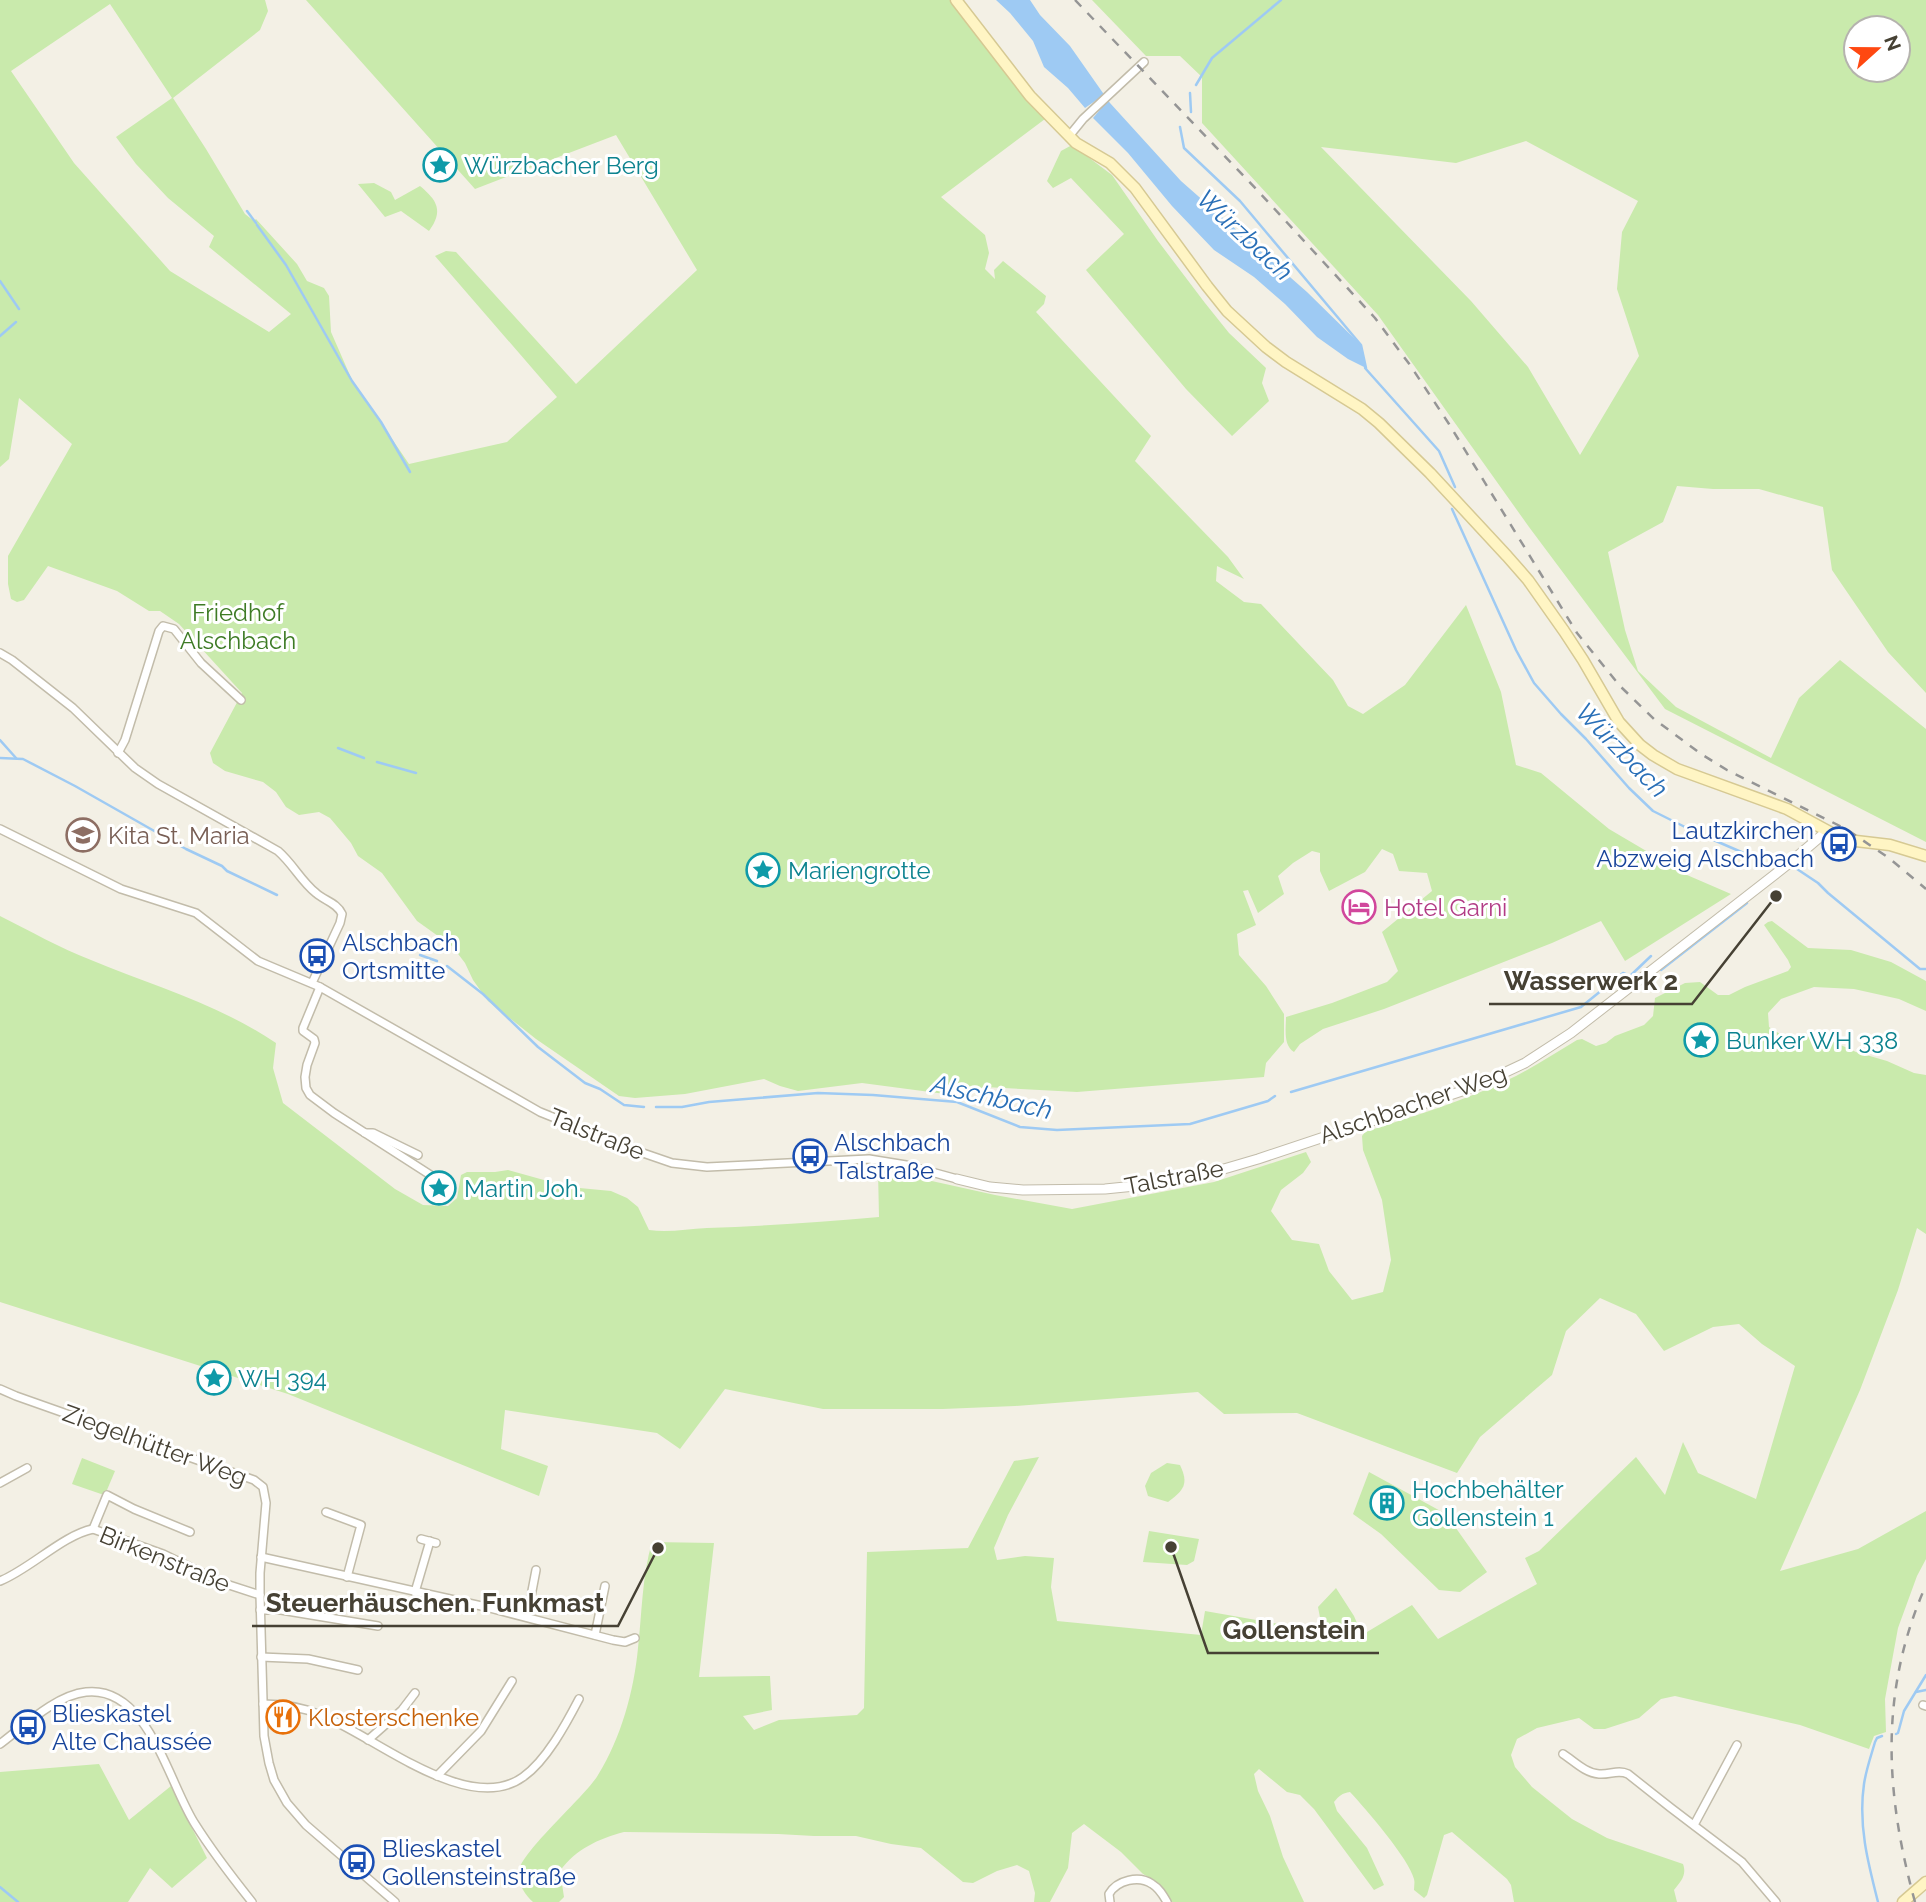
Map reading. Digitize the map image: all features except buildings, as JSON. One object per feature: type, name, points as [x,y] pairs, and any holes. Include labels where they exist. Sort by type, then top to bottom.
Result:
[{"type":"main road","points":[[956,0],[1030,96],[1076,143],[1110,163],[1135,188],[1227,311],[1286,362],[1380,423],[1507,556],[1558,621],[1619,722],[1640,745],[1677,769],[1787,809],[1837,836],[1890,845],[1926,856]]},
{"type":"main road","points":[[1903,1902],[1926,1882]]},
{"type":"street","points":[[1070,135],[1109,93],[1144,62]]},
{"type":"street","points":[[118,753],[125,740],[159,631],[163,626],[174,629],[201,663],[241,700]]},
{"type":"street","points":[[1,655],[73,708],[135,768],[278,851],[317,894],[340,909],[340,923],[312,983]]},
{"type":"street","name":"Talstraße","points":[[0,829],[121,889],[196,913],[258,961],[320,987],[540,1112],[672,1163],[707,1167],[869,1159],[1016,1190],[1105,1189],[1178,1180],[1258,1158]]},
{"type":"street","name":"Alschbacher Weg","points":[[1258,1158],[1474,1087],[1525,1063],[1571,1033],[1827,831]]},
{"type":"street","points":[[320,987],[303,1028],[303,1031],[314,1039],[315,1044],[305,1077],[310,1095],[446,1185]]},
{"type":"street","points":[[363,1132],[373,1133],[418,1155]]},
{"type":"street","name":"Ziegelhütter Weg","points":[[0,1389],[259,1483],[266,1503],[260,1595],[264,1736],[274,1780],[286,1803],[306,1825],[396,1902]]},
{"type":"street","points":[[0,1483],[27,1468]]},
{"type":"street","points":[[93,1529],[107,1496],[190,1532]]},
{"type":"street","points":[[326,1512],[361,1525],[347,1577]]},
{"type":"street","name":"Birkenstraße","points":[[0,1581],[72,1537],[93,1529],[163,1554],[222,1583],[260,1595]]},
{"type":"street","points":[[415,1591],[429,1541]]},
{"type":"street","points":[[261,1557],[625,1642],[635,1639]]},
{"type":"street","points":[[527,1617],[536,1570]]},
{"type":"street","points":[[595,1635],[604,1586]]},
{"type":"street","points":[[260,1610],[281,1610],[378,1626]]},
{"type":"street","points":[[261,1657],[308,1659],[358,1670]]},
{"type":"street","points":[[437,1776],[481,1731],[512,1681]]},
{"type":"street","points":[[0,1744],[57,1703],[83,1692],[109,1693],[127,1704],[152,1737],[194,1824],[252,1902]]},
{"type":"street","points":[[368,1740],[402,1710],[415,1693]]},
{"type":"street","points":[[263,1704],[282,1704],[321,1715],[437,1776],[469,1786],[497,1788],[517,1782],[531,1771],[579,1699]]},
{"type":"street","points":[[1695,1825],[1737,1745]]},
{"type":"street","points":[[1563,1754],[1592,1773],[1623,1771],[1628,1774],[1742,1862],[1776,1902]]},
{"type":"street","points":[[1110,1902],[1109,1894],[1115,1886],[1126,1881],[1139,1880],[1147,1881],[1160,1891],[1167,1902]]},
{"type":"green space","name":"Friedhof Alschbach","points":[[0,0],[265,0],[268,11],[260,30],[173,98],[245,214],[254,221],[256,219],[297,264],[307,281],[324,288],[329,296],[331,332],[352,380],[409,464],[507,442],[557,397],[435,256],[446,251],[456,252],[576,384],[697,270],[616,135],[475,189],[306,0],[950,0],[1045,119],[941,197],[985,235],[989,253],[985,269],[995,279],[994,270],[1003,261],[1046,296],[1044,304],[1036,312],[1151,436],[1135,461],[1228,557],[1244,579],[1217,566],[1216,581],[1244,602],[1261,604],[1333,680],[1348,706],[1363,714],[1405,685],[1466,605],[1501,692],[1516,765],[1541,773],[1609,829],[1687,875],[1731,894],[1625,961],[1601,921],[1384,1009],[1323,1029],[1300,1044],[1294,1052],[1287,1041],[1286,1017],[1387,982],[1398,971],[1382,932],[1432,891],[1427,873],[1399,871],[1393,854],[1382,849],[1365,872],[1329,891],[1320,871],[1320,853],[1312,851],[1278,876],[1284,894],[1258,913],[1248,890],[1243,891],[1256,925],[1237,934],[1239,955],[1266,986],[1284,1014],[1284,1042],[1266,1063],[1264,1077],[1077,1092],[985,1087],[953,1095],[862,1083],[798,1091],[764,1079],[685,1094],[635,1098],[619,1096],[536,1039],[488,1001],[452,946],[417,921],[382,873],[358,856],[330,818],[319,812],[299,815],[286,807],[276,792],[263,782],[225,771],[213,763],[210,753],[242,693],[179,624],[160,611],[149,611],[117,591],[48,566],[24,600],[17,602],[11,599],[8,556],[72,444],[19,398],[9,459],[0,467]],"holes":[[[110,4],[172,98],[116,137],[136,164],[168,198],[214,236],[209,247],[291,314],[269,332],[170,271],[74,163],[11,71]]]},
{"type":"green space","points":[[1092,0],[1926,0],[1926,693],[1888,652],[1832,570],[1823,507],[1759,489],[1677,486],[1663,522],[1608,552],[1625,630],[1638,671],[1676,707],[1771,758],[1799,698],[1840,660],[1926,729],[1926,842],[1665,709],[1529,527],[1378,315],[1202,123],[1202,77],[1180,56],[1146,56]],"holes":[[[1526,141],[1638,201],[1622,232],[1617,289],[1639,356],[1580,455],[1528,367],[1471,301],[1321,147],[1456,163]]]},
{"type":"green space","points":[[1072,145],[1112,175],[1205,303],[1229,333],[1266,368],[1262,383],[1269,401],[1232,436],[1186,389],[1086,270],[1124,234],[1071,178],[1053,188],[1047,181],[1061,151]]},
{"type":"green space","points":[[374,183],[391,192],[395,200],[420,186],[426,191],[434,201],[437,212],[429,231],[401,211],[385,217],[358,184]]},
{"type":"green space","points":[[0,916],[56,945],[209,1007],[276,1043],[273,1068],[283,1103],[395,1189],[423,1205],[448,1206],[457,1198],[461,1175],[467,1172],[508,1170],[569,1187],[611,1191],[627,1198],[638,1207],[649,1230],[836,1221],[879,1217],[878,1171],[882,1170],[1072,1209],[1214,1182],[1306,1152],[1311,1162],[1303,1173],[1281,1190],[1271,1211],[1292,1240],[1319,1244],[1329,1271],[1352,1300],[1383,1292],[1391,1260],[1382,1200],[1363,1150],[1362,1136],[1365,1132],[1498,1085],[1577,1040],[1582,1039],[1596,1046],[1606,1043],[1615,1036],[1644,1025],[1653,1016],[1655,998],[1685,983],[1700,982],[1718,995],[1729,995],[1788,971],[1791,967],[1788,960],[1764,925],[1768,922],[1772,921],[1808,948],[1851,950],[1891,962],[1926,981],[1926,1011],[1899,999],[1854,989],[1814,987],[1781,999],[1768,1013],[1769,1027],[1783,1036],[1805,1036],[1832,1041],[1914,1073],[1926,1075],[1926,1234],[1917,1228],[1898,1290],[1860,1390],[1780,1571],[1858,1549],[1926,1511],[1926,1559],[1898,1628],[1885,1699],[1886,1732],[1874,1736],[1869,1749],[1800,1725],[1675,1696],[1661,1699],[1639,1718],[1605,1729],[1594,1729],[1579,1718],[1537,1728],[1517,1739],[1511,1755],[1515,1767],[1532,1787],[1572,1819],[1607,1838],[1683,1864],[1684,1875],[1674,1890],[1677,1902],[1514,1902],[1507,1879],[1452,1832],[1444,1835],[1424,1898],[1414,1890],[1410,1870],[1386,1834],[1350,1792],[1345,1793],[1334,1802],[1337,1811],[1367,1848],[1384,1885],[1374,1890],[1314,1809],[1300,1795],[1287,1792],[1259,1769],[1254,1774],[1258,1791],[1270,1816],[1283,1857],[1304,1902],[1167,1902],[1152,1879],[1084,1824],[1072,1833],[1068,1868],[1050,1902],[1034,1902],[1035,1893],[1029,1871],[1017,1865],[973,1883],[963,1882],[921,1848],[856,1836],[624,1832],[588,1846],[566,1863],[560,1871],[564,1897],[559,1902],[533,1902],[519,1882],[521,1865],[598,1775],[625,1714],[636,1664],[644,1581],[652,1542],[714,1543],[699,1677],[770,1676],[772,1710],[743,1716],[754,1730],[779,1720],[857,1715],[864,1708],[867,1552],[968,1548],[1014,1461],[1039,1457],[994,1548],[997,1560],[1025,1556],[1054,1558],[1051,1587],[1057,1621],[1201,1635],[1205,1611],[1285,1625],[1322,1628],[1318,1607],[1336,1588],[1354,1616],[1362,1635],[1412,1605],[1438,1639],[1537,1584],[1525,1558],[1539,1551],[1636,1457],[1665,1495],[1683,1442],[1698,1473],[1756,1499],[1795,1366],[1762,1344],[1739,1324],[1713,1327],[1664,1351],[1636,1314],[1600,1298],[1566,1331],[1552,1375],[1480,1437],[1457,1473],[1297,1413],[1224,1414],[1198,1392],[1015,1406],[823,1409],[725,1389],[680,1449],[657,1433],[505,1410],[501,1449],[548,1466],[539,1496],[288,1394],[0,1302]]},
{"type":"green space","points":[[82,1458],[115,1471],[104,1495],[72,1484]]},
{"type":"green space","points":[[1167,1463],[1180,1465],[1184,1477],[1181,1490],[1168,1502],[1148,1496],[1145,1486],[1151,1473]]},
{"type":"green space","points":[[1369,1472],[1446,1514],[1487,1572],[1460,1592],[1439,1590],[1381,1534],[1353,1514]]},
{"type":"green space","points":[[1149,1531],[1199,1539],[1194,1561],[1187,1565],[1143,1562]]},
{"type":"green space","points":[[99,1764],[129,1820],[171,1786],[207,1858],[172,1888],[150,1868],[128,1902],[0,1902],[0,1772]]},
{"type":"water","points":[[996,0],[1030,0],[1040,15],[1070,46],[1110,103],[1181,181],[1307,292],[1361,345],[1366,368],[1317,337],[1254,277],[1214,250],[1172,206],[1128,153],[1093,118],[1103,106],[1098,99],[1085,108],[1068,88],[1044,67],[1033,41]]},
{"type":"waterway","points":[[1196,85],[1212,58],[1281,0]]},
{"type":"waterway","points":[[1190,93],[1191,112]]},
{"type":"waterway","points":[[1180,127],[1184,148],[1240,201],[1361,345],[1366,368]]},
{"type":"waterway","points":[[247,211],[256,223]]},
{"type":"waterway","points":[[257,225],[286,265],[352,381],[381,422],[410,472]]},
{"type":"waterway","points":[[0,281],[19,309]]},
{"type":"waterway","points":[[0,336],[16,322]]},
{"type":"waterway","name":"Würzbach","points":[[1365,368],[1439,451],[1455,487]]},
{"type":"waterway","name":"Würzbach","points":[[1452,509],[1516,650],[1534,683],[1629,788],[1653,811],[1695,832],[1746,854],[1778,858],[1785,862]]},
{"type":"waterway","points":[[0,740],[16,758]]},
{"type":"waterway","points":[[338,748],[364,758]]},
{"type":"waterway","name":"Alschbach","points":[[0,758],[23,759],[227,871],[277,895]]},
{"type":"waterway","points":[[377,762],[416,773]]},
{"type":"waterway","name":"Würzbach","points":[[1791,865],[1818,883],[1920,969],[1926,969]]},
{"type":"waterway","name":"Alschbach","points":[[1661,970],[1747,903]]},
{"type":"waterway","name":"Alschbach","points":[[420,955],[437,961]]},
{"type":"waterway","name":"Alschbach","points":[[1291,1092],[1581,1007],[1623,973],[1630,976],[1651,956]]},
{"type":"waterway","name":"Alschbach","points":[[447,966],[483,994],[538,1047],[585,1083],[600,1089],[624,1105],[644,1107]]},
{"type":"waterway","name":"Alschbach","points":[[656,1107],[682,1107],[709,1102],[818,1093],[873,1095],[957,1102],[1020,1127],[1057,1130],[1190,1124],[1268,1101],[1275,1096]]},
{"type":"waterway","name":"Würzbach","points":[[1896,1734],[1904,1711],[1926,1675]]},
{"type":"waterway","points":[[1916,1692],[1926,1690]]},
{"type":"waterway","name":"Würzbach","points":[[1878,1902],[1865,1844],[1862,1799],[1875,1742],[1882,1736]]},
{"type":"waterway","points":[[0,1887],[18,1902]]},
{"type":"railway","points":[[1075,0],[1375,318],[1449,424],[1577,633],[1620,686],[1654,719],[1701,754],[1727,770],[1846,829],[1889,858],[1926,889]]},
{"type":"railway","points":[[1915,1902],[1897,1821],[1892,1742],[1900,1664],[1926,1585]]},
{"type":"place","name":"Würzbacher Berg","points":[[440,165]]},
{"type":"place","name":"Kita St. Maria","points":[[83,835]]},
{"type":"place","name":"Lautzkirchen Abzweig Alschbach","points":[[1839,844]]},
{"type":"place","name":"Mariengrotte","points":[[763,870]]},
{"type":"place","name":"Wasserwerk 2","points":[[1776,896]]},
{"type":"place","name":"Hotel Garni","points":[[1359,907]]},
{"type":"place","name":"Alschbach Ortsmitte","points":[[317,956]]},
{"type":"place","name":"Bunker WH 338","points":[[1701,1040]]},
{"type":"place","name":"Alschbach Talstraße","points":[[810,1156]]},
{"type":"place","name":"Martin Joh.","points":[[439,1188]]},
{"type":"place","name":"WH 394","points":[[214,1378]]},
{"type":"place","name":"Hochbehälter Gollenstein 1","points":[[1387,1503]]},
{"type":"place","name":"Gollenstein","points":[[1171,1547]]},
{"type":"place","name":"Steuerhäuschen. Funkmast","points":[[658,1548]]},
{"type":"place","name":"Klosterschenke","points":[[283,1717]]},
{"type":"place","name":"Blieskastel Alte Chaussée","points":[[28,1727]]},
{"type":"place","name":"Blieskastel Gollensteinstraße","points":[[357,1862]]}]
